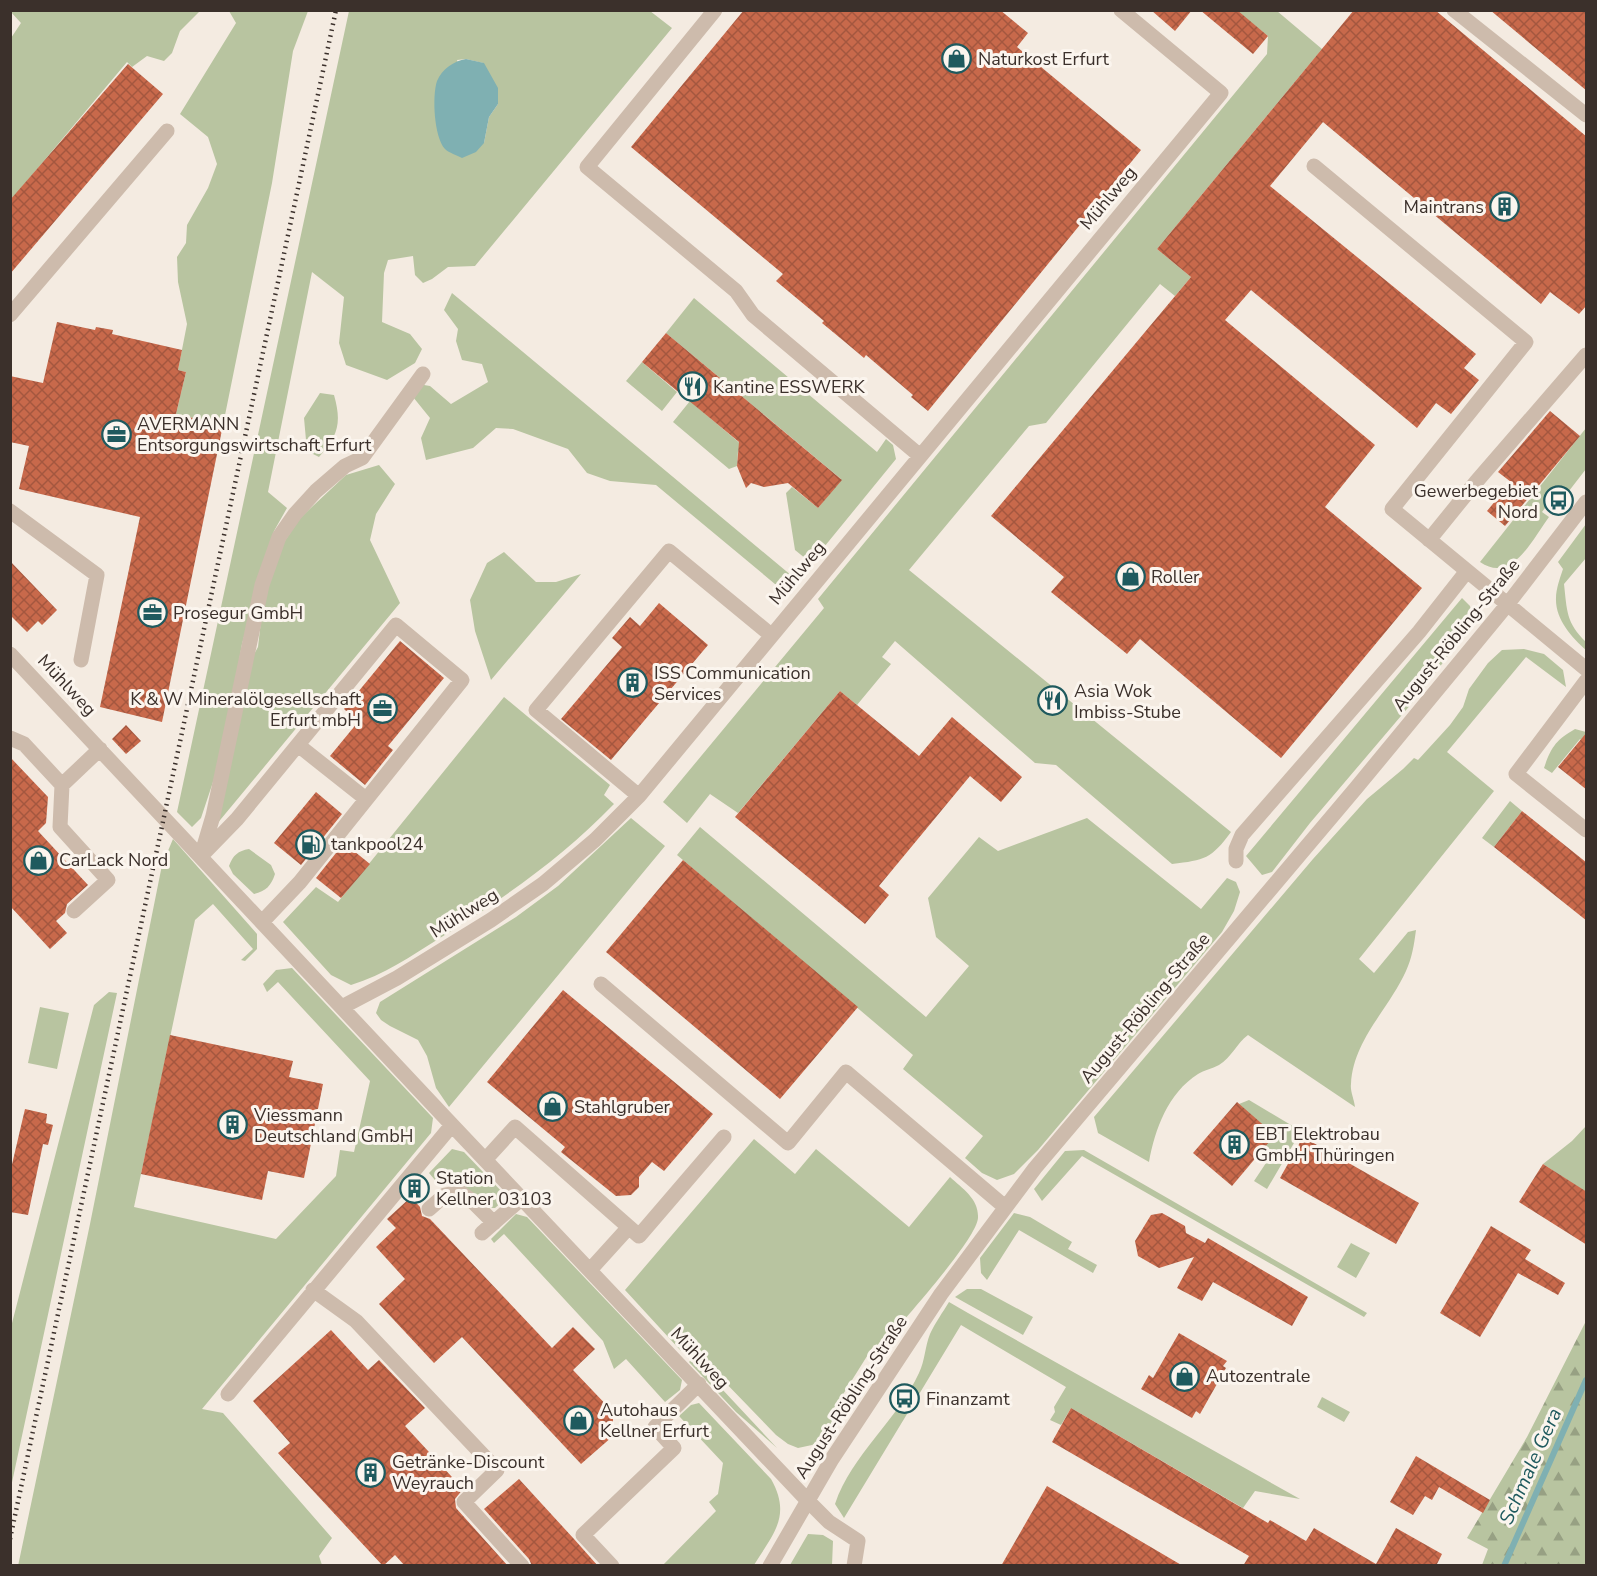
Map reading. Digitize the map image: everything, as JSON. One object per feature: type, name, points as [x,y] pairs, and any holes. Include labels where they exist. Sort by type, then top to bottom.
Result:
[{"type":"street","points":[[715,10],[586,167],[736,291],[753,315],[920,455]]},
{"type":"street","name":"Mühlweg","points":[[342,1007],[416,966],[491,920],[543,884],[595,840],[639,796],[1221,93],[1121,10]]},
{"type":"street","points":[[1455,10],[1587,116]]},
{"type":"street","points":[[10,315],[166,131]]},
{"type":"street","points":[[1314,166],[1527,342],[1392,509],[1587,669]]},
{"type":"street","points":[[1429,540],[1476,482],[1587,355]]},
{"type":"street","points":[[201,856],[213,816],[262,585],[279,537],[294,514],[316,491],[345,466],[362,458],[423,374]]},
{"type":"street","name":"August-Röbling-Straße","points":[[770,1566],[832,1459],[941,1294],[1035,1168],[1356,788],[1507,605],[1587,502]]},
{"type":"street","points":[[10,511],[97,575],[81,660]]},
{"type":"street","points":[[639,796],[536,710],[669,551],[771,635]]},
{"type":"street","points":[[1236,861],[1236,849],[1242,835],[1419,632],[1467,571]]},
{"type":"street","points":[[201,856],[237,819],[396,625],[462,680],[300,882],[263,921]]},
{"type":"street","name":"Mühlweg","points":[[10,654],[808,1501],[829,1522],[858,1541],[854,1566]]},
{"type":"street","points":[[1587,681],[1516,774],[1587,830]]},
{"type":"street","points":[[10,738],[24,744],[62,785]]},
{"type":"street","points":[[298,745],[366,799]]},
{"type":"street","points":[[74,911],[108,880],[60,827],[62,785],[100,749]]},
{"type":"street","points":[[601,984],[788,1143],[846,1072],[1005,1208]]},
{"type":"street","points":[[228,1394],[452,1125]]},
{"type":"street","points":[[485,1160],[515,1127],[639,1236],[724,1137]]},
{"type":"street","points":[[429,1209],[445,1195],[460,1192],[488,1228],[522,1198]]},
{"type":"street","points":[[590,1270],[629,1227]]},
{"type":"street","points":[[313,1290],[356,1321],[497,1470],[464,1502],[522,1566]]},
{"type":"street","points":[[612,1566],[583,1535],[674,1448],[655,1427],[699,1384]]},
{"type":"green space","points":[[10,11],[200,11],[180,31],[172,53],[164,61],[147,56],[132,67],[127,62],[11,200],[11,38],[21,23]]},
{"type":"green space","points":[[229,11],[308,11],[293,51],[272,183],[223,425],[176,414],[186,372],[178,370],[187,324],[178,282],[177,257],[186,243],[187,225],[208,188],[217,164],[208,137],[180,114],[236,23]]},
{"type":"green space","points":[[349,11],[650,11],[672,28],[475,266],[448,267],[423,283],[415,275],[413,256],[388,260],[384,273],[382,322],[410,334],[422,349],[415,363],[387,380],[346,365],[339,343],[344,297],[312,272],[268,492],[287,508],[274,531],[242,644],[223,752],[201,818],[192,827],[177,812]],"holes":[[[466,59],[483,63],[498,104],[489,117],[484,143],[457,60]]]},
{"type":"green space","points":[[1237,11],[1277,11],[1322,49],[1157,249],[1191,277],[1175,296],[1160,284],[1046,423],[1029,426],[909,570],[1231,832],[1218,848],[1206,857],[1172,864],[1056,765],[1035,763],[895,641],[882,657],[891,664],[857,705],[840,691],[738,813],[710,794],[687,823],[663,802],[824,608],[818,599],[1267,54],[1268,36]]},
{"type":"green space","points":[[452,293],[798,581],[787,594],[656,485],[610,481],[587,473],[568,449],[513,429],[496,428],[473,448],[426,460],[421,438],[430,418],[413,397],[418,384],[430,386],[451,404],[488,382],[482,364],[462,360],[456,341],[458,329],[444,310]]},
{"type":"green space","points":[[694,298],[877,452],[886,439],[893,445],[896,459],[811,563],[795,550],[786,493],[792,487],[818,508],[841,479],[666,333]]},
{"type":"green space","points":[[642,362],[677,392],[662,411],[626,381]]},
{"type":"green space","points":[[320,393],[334,395],[338,421],[334,436],[319,457],[307,451],[304,418]]},
{"type":"green space","points":[[690,401],[742,445],[738,451],[737,466],[729,469],[673,422]]},
{"type":"green space","points":[[1586,428],[1586,469],[1562,500],[1555,495],[1542,512],[1549,517],[1528,547],[1511,563],[1502,567],[1491,567],[1480,562]]},
{"type":"green space","points":[[379,465],[395,484],[376,514],[370,540],[400,603],[216,825],[248,665],[258,647],[263,603],[277,553],[299,519],[346,475]]},
{"type":"green space","points":[[1586,524],[1586,558],[1564,584],[1571,622],[1586,642],[1586,650],[1575,640],[1561,621],[1556,598],[1563,569],[1558,562]]},
{"type":"green space","points":[[504,552],[536,582],[556,582],[581,574],[491,680],[475,631],[470,600],[487,563]]},
{"type":"green space","points":[[1462,598],[1470,606],[1474,621],[1418,696],[1310,823],[1272,872],[1262,875],[1246,856]]},
{"type":"green space","points":[[1524,649],[1544,654],[1563,670],[1566,687],[1526,657],[1447,752],[1494,791],[1359,959],[1374,973],[1408,932],[1416,930],[1406,971],[1358,1053],[1353,1068],[1351,1087],[1355,1107],[1248,1035],[1223,1062],[1198,1074],[1171,1101],[1159,1125],[1149,1162],[1098,1133],[1094,1117],[1313,859],[1367,799],[1414,758],[1418,760],[1450,725],[1463,707],[1469,689],[1488,663],[1502,650]]},
{"type":"green space","points":[[504,697],[610,785],[604,795],[614,804],[574,842],[532,876],[487,908],[408,958],[375,976],[351,985],[331,975],[283,922],[316,887],[338,902]]},
{"type":"green space","points":[[1575,729],[1586,732],[1586,744],[1580,739],[1552,773],[1544,768],[1555,745]]},
{"type":"green space","points":[[1510,801],[1522,811],[1494,847],[1482,838]]},
{"type":"green space","points":[[631,818],[665,846],[449,1107],[436,1088],[427,1056],[418,1040],[381,1020],[376,1013],[380,1002],[516,917],[558,886]]},
{"type":"green space","points":[[1087,818],[1201,909],[1227,878],[1236,882],[1240,892],[1234,911],[1222,932],[1038,1150],[1014,1174],[997,1180],[982,1173],[965,1158],[983,1136],[903,1069],[913,1055],[677,855],[700,827],[926,1017],[969,966],[936,937],[928,898],[979,837],[998,851]]},
{"type":"green space","points":[[173,839],[257,934],[257,949],[245,961],[241,960],[253,949],[213,904],[195,920],[134,1207],[276,1239],[336,1176],[340,1150],[354,1152],[370,1081],[278,982],[267,992],[263,984],[276,970],[292,968],[433,1118],[431,1133],[202,1409],[223,1413],[332,1538],[319,1556],[322,1565],[18,1566],[162,865]]},
{"type":"green space","points":[[249,849],[271,865],[275,874],[268,887],[254,894],[233,874],[229,866],[236,854]]},
{"type":"green space","points":[[109,992],[117,993],[11,1487],[11,1327],[94,1005]]},
{"type":"green space","points":[[40,1007],[69,1013],[57,1069],[28,1063]]},
{"type":"green space","points":[[1249,1100],[1301,1131],[1267,1189],[1254,1181],[1266,1163],[1256,1157],[1239,1104]]},
{"type":"green space","points":[[1586,1126],[1586,1192],[1543,1164],[1572,1141]]},
{"type":"green space","points":[[754,1139],[795,1174],[816,1149],[909,1227],[950,1177],[969,1195],[978,1211],[974,1229],[951,1263],[880,1348],[874,1345],[837,1404],[829,1430],[823,1439],[812,1445],[798,1448],[776,1435],[689,1345],[681,1351],[625,1290]]},
{"type":"green space","points":[[452,1149],[464,1152],[504,1194],[503,1201],[495,1208],[485,1208],[466,1188],[455,1183],[440,1186],[429,1173]]},
{"type":"green space","points":[[1084,1150],[1367,1313],[1364,1317],[1082,1156],[1042,1201],[1034,1189],[1065,1151]]},
{"type":"green space","points":[[1014,1213],[1030,1217],[1072,1242],[1068,1249],[1097,1265],[1093,1273],[1019,1230],[987,1280],[981,1273],[980,1258]]},
{"type":"green space","points":[[516,1214],[527,1217],[682,1380],[680,1390],[665,1402],[626,1359],[614,1369],[603,1341],[504,1234],[494,1243],[491,1239]]},
{"type":"green space","points":[[1351,1243],[1370,1253],[1356,1278],[1337,1267]]},
{"type":"green space","points":[[967,1289],[981,1289],[1033,1317],[1023,1335],[955,1297]]},
{"type":"green space","points":[[949,1302],[1300,1499],[1255,1491],[1243,1508],[1071,1408],[1061,1425],[1050,1420],[1055,1412],[1054,1407],[1066,1387],[961,1325],[844,1518],[835,1504],[843,1486],[863,1453],[910,1390],[921,1368],[930,1334]]},
{"type":"green space","points":[[1586,1321],[1586,1565],[1482,1565],[1488,1549],[1467,1538],[1527,1437]]},
{"type":"green space","points":[[693,1358],[777,1448],[736,1412],[689,1362]]},
{"type":"green space","points":[[1322,1397],[1350,1412],[1344,1422],[1317,1407]]},
{"type":"green space","points":[[699,1403],[771,1479],[777,1492],[780,1504],[778,1524],[754,1565],[663,1565],[716,1511],[709,1502],[718,1494],[723,1463],[679,1416],[691,1405]]},
{"type":"green space","points":[[808,1534],[823,1535],[833,1541],[832,1565],[790,1565]]},
{"type":"water","points":[[466,59],[484,63],[498,88],[498,104],[489,117],[484,143],[476,152],[462,158],[445,149],[441,143],[436,126],[435,88],[445,69]]},
{"type":"building","points":[[744,10],[1000,10],[1028,33],[1017,47],[1141,150],[928,411],[911,397],[913,395],[866,355],[864,358],[776,281],[783,274],[631,147]]},
{"type":"building","points":[[1151,10],[1192,10],[1175,31]]},
{"type":"building","points":[[1200,10],[1237,10],[1268,36],[1253,54]]},
{"type":"building","points":[[1354,10],[1435,10],[1587,137],[1587,305],[1579,314],[1550,292],[1541,304],[1323,122],[1270,186],[1476,354],[1464,368],[1479,380],[1451,414],[1436,403],[1417,428],[1251,290],[1225,320],[1375,445],[1325,507],[1422,588],[1281,758],[1140,639],[1127,654],[1051,592],[1064,577],[991,516],[1191,277],[1157,249]]},
{"type":"building","points":[[1490,10],[1587,10],[1587,91]]},
{"type":"building","points":[[128,64],[163,94],[10,274],[10,200]]},
{"type":"building","points":[[57,322],[95,330],[96,327],[113,330],[112,334],[182,350],[178,370],[186,372],[176,414],[223,425],[162,722],[100,707],[140,517],[19,489],[29,446],[10,442],[10,376],[43,383]]},
{"type":"building","points":[[666,333],[842,480],[818,508],[788,483],[764,487],[751,483],[746,488],[737,466],[739,442],[642,362]]},
{"type":"building","points":[[1550,411],[1580,436],[1505,526],[1487,511],[1511,482],[1498,472]]},
{"type":"building","points":[[10,561],[57,610],[42,625],[38,621],[27,632],[10,615]]},
{"type":"building","name":"ISS Communication Services","points":[[659,603],[708,645],[611,760],[561,719],[622,647],[612,638],[630,617],[640,626]]},
{"type":"building","points":[[400,641],[444,678],[388,746],[393,750],[365,785],[330,756],[358,722],[344,709]]},
{"type":"building","points":[[840,691],[919,756],[952,717],[1022,777],[1001,802],[970,776],[879,886],[889,895],[865,924],[735,817]]},
{"type":"building","points":[[126,725],[141,741],[126,754],[112,739]]},
{"type":"building","points":[[1587,732],[1587,790],[1558,767]]},
{"type":"building","name":"CarLack Nord","points":[[10,757],[48,797],[46,823],[38,831],[88,885],[67,904],[65,913],[56,921],[67,933],[50,949],[10,906]]},
{"type":"building","points":[[316,792],[342,814],[301,865],[274,843]]},
{"type":"building","points":[[1522,811],[1587,863],[1587,921],[1494,847]]},
{"type":"building","points":[[344,843],[370,864],[341,898],[316,878]]},
{"type":"building","points":[[683,860],[858,1007],[780,1099],[606,952]]},
{"type":"building","points":[[563,990],[713,1114],[664,1171],[652,1162],[639,1177],[639,1187],[631,1195],[616,1196],[561,1152],[565,1147],[487,1082]]},
{"type":"building","name":"Viessmann Deutschland GmbH","points":[[170,1035],[293,1061],[289,1077],[323,1084],[304,1178],[268,1171],[262,1200],[141,1174]]},
{"type":"building","name":"EBT Elektrobau GmbH Thüringen","points":[[1237,1102],[1275,1135],[1232,1186],[1193,1153]]},
{"type":"building","points":[[25,1109],[47,1114],[46,1123],[53,1125],[48,1145],[43,1144],[28,1215],[10,1212],[10,1173]]},
{"type":"building","points":[[1303,1137],[1419,1203],[1396,1244],[1280,1178]]},
{"type":"building","points":[[1543,1164],[1587,1192],[1587,1245],[1519,1202]]},
{"type":"building","points":[[411,1197],[420,1207],[422,1216],[430,1219],[552,1348],[573,1327],[595,1349],[573,1370],[613,1412],[613,1436],[581,1464],[462,1337],[434,1363],[379,1304],[405,1279],[376,1247],[396,1228],[387,1219]]},
{"type":"building","points":[[1162,1213],[1185,1226],[1186,1233],[1205,1243],[1208,1238],[1308,1297],[1292,1326],[1213,1282],[1202,1301],[1177,1288],[1194,1257],[1159,1268],[1138,1256],[1135,1241],[1151,1215]]},
{"type":"building","points":[[1491,1226],[1531,1250],[1525,1259],[1565,1283],[1558,1295],[1518,1273],[1480,1337],[1440,1313]]},
{"type":"building","name":"Getränke-Discount Weyrauch","points":[[331,1330],[368,1370],[379,1360],[425,1408],[405,1426],[463,1489],[455,1499],[456,1508],[508,1566],[405,1566],[395,1555],[383,1566],[278,1453],[290,1443],[253,1401]]},
{"type":"building","points":[[1179,1333],[1227,1361],[1223,1366],[1226,1368],[1200,1414],[1196,1411],[1192,1418],[1141,1389],[1149,1375],[1153,1378]]},
{"type":"building","points":[[1071,1408],[1268,1523],[1270,1520],[1306,1541],[1314,1528],[1376,1564],[1396,1528],[1442,1554],[1436,1566],[1243,1566],[1249,1556],[1052,1442]]},
{"type":"building","points":[[1416,1456],[1490,1500],[1483,1513],[1439,1487],[1432,1500],[1425,1496],[1413,1515],[1390,1502]]},
{"type":"building","points":[[519,1479],[598,1566],[532,1566],[529,1559],[484,1509]]},
{"type":"building","points":[[1047,1486],[1183,1566],[1001,1566]]},
{"type":"waterway","name":"Schmale Gera","points":[[1504,1566],[1586,1380]]},
{"type":"railway","points":[[10,1539],[336,10]]},
{"type":"place","name":"Naturkost Erfurt","points":[[957,59]]},
{"type":"place","name":"Maintrans","points":[[1505,207]]},
{"type":"place","name":"Kantine ESSWERK","points":[[692,387]]},
{"type":"place","name":"AVERMANN Entsorgungswirtschaft Erfurt","points":[[116,434]]},
{"type":"place","name":"Gewerbegebiet Nord","points":[[1559,501]]},
{"type":"place","name":"Roller","points":[[1130,577]]},
{"type":"place","name":"Prosegur GmbH","points":[[152,613]]},
{"type":"place","name":"ISS Communication Services","points":[[633,683]]},
{"type":"place","name":"Asia Wok Imbiss-Stube","points":[[1053,701]]},
{"type":"place","name":"K & W Mineralölgesellschaft Erfurt mbH","points":[[382,709]]},
{"type":"place","name":"tankpool24","points":[[310,844]]},
{"type":"place","name":"CarLack Nord","points":[[38,860]]},
{"type":"place","name":"Stahlgruber","points":[[553,1107]]},
{"type":"place","name":"Viessmann Deutschland GmbH","points":[[233,1125]]},
{"type":"place","name":"EBT Elektrobau GmbH Thüringen","points":[[1234,1144]]},
{"type":"place","name":"Station Kellner 03103","points":[[415,1188]]},
{"type":"place","name":"Autozentrale","points":[[1185,1376]]},
{"type":"place","name":"Finanzamt","points":[[905,1399]]},
{"type":"place","name":"Autohaus Kellner Erfurt","points":[[579,1420]]},
{"type":"place","name":"Getränke-Discount Weyrauch","points":[[371,1472]]}]
